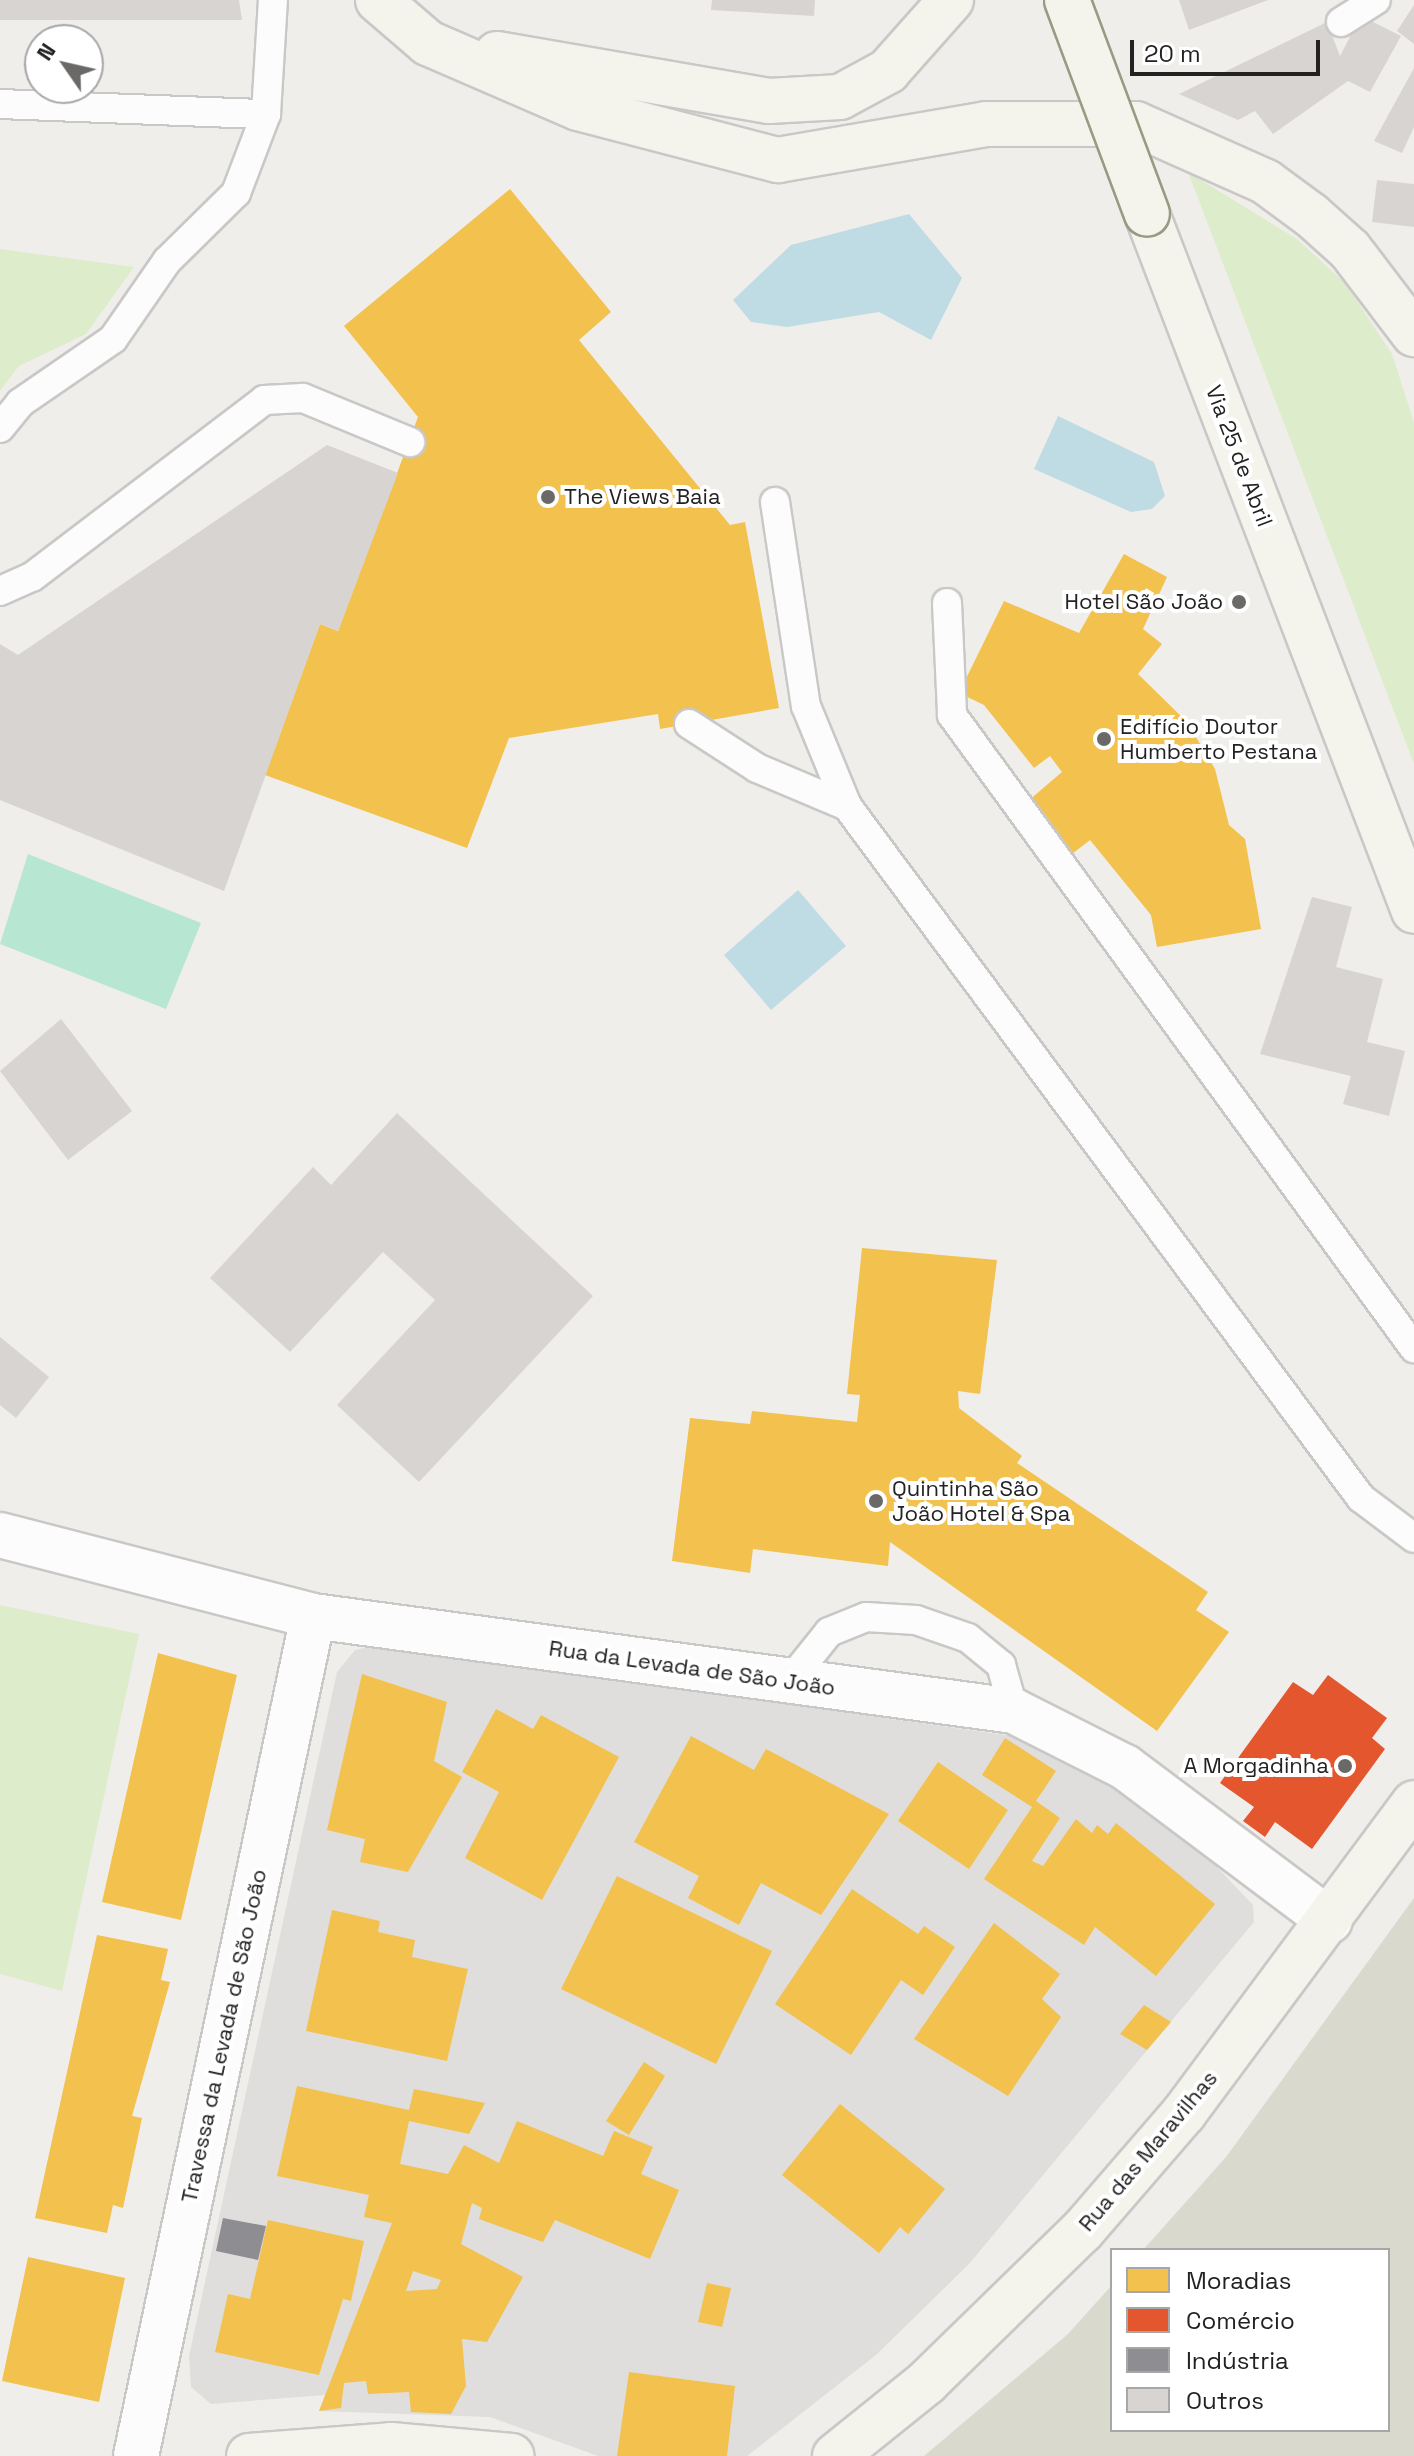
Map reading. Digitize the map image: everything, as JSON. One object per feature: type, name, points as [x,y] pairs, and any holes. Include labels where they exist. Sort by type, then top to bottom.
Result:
[{"type":"main road","points":[[378,0],[428,43],[578,108],[778,160],[825,158],[986,124],[1136,124],[1266,182],[1311,215],[1350,250],[1414,334]]},
{"type":"main road","points":[[428,43],[769,101],[840,97],[888,71],[951,0]]},
{"type":"main road","name":"Via 25 de Abril","points":[[1067,0],[1414,911]]},
{"type":"main road","name":"Rua das Maravilhas","points":[[835,2456],[927,2382],[1082,2231],[1184,2113],[1330,1921],[1414,1803]]},
{"type":"main road","points":[[249,2456],[402,2450],[512,2456]]},
{"type":"street","name":"Rua da Levada de São João","points":[[0,1535],[313,1616],[1014,1711],[1125,1767],[1330,1921]]},
{"type":"street","name":"Travessa da Levada de São João","points":[[136,2456],[313,1616]]},
{"type":"lane","points":[[0,428],[20,403],[113,339],[167,261],[236,193],[266,114],[273,0]]},
{"type":"lane","points":[[1341,22],[1376,0]]},
{"type":"lane","points":[[0,104],[266,114]]},
{"type":"lane","points":[[0,591],[32,577],[264,400],[303,398],[410,442]]},
{"type":"lane","points":[[775,502],[806,706],[847,806],[1361,1498],[1414,1538]]},
{"type":"lane","points":[[947,603],[952,715],[1406,1329],[1414,1348]]},
{"type":"lane","points":[[689,724],[757,768],[847,806]]},
{"type":"lane","points":[[789,1682],[829,1632],[866,1617],[916,1620],[968,1638],[1001,1665],[1014,1711]]},
{"type":"shaded area","points":[[373,1646],[1034,1739],[1159,1806],[1253,1905],[1254,1922],[969,2264],[876,2355],[747,2456],[598,2456],[490,2417],[319,2411],[325,2395],[211,2404],[191,2387],[189,2356],[337,1672],[355,1650]]},
{"type":"shaded area","points":[[1414,1898],[1414,2456],[924,2456],[1068,2334],[1110,2287],[1110,2432],[1390,2432],[1390,2248],[1145,2248],[1226,2157]]},
{"type":"green space","points":[[1188,172],[1297,239],[1345,283],[1392,354],[1414,422],[1414,764]]},
{"type":"green space","points":[[0,249],[134,267],[86,334],[19,366],[0,391]]},
{"type":"green space","points":[[28,854],[201,923],[166,1009],[0,944]]},
{"type":"green space","points":[[0,1605],[139,1634],[62,1991],[0,1974]]},
{"type":"water","points":[[909,214],[962,278],[931,340],[879,312],[787,327],[751,322],[733,300],[791,245]]},
{"type":"water","points":[[1058,416],[1154,462],[1165,496],[1152,509],[1131,512],[1034,469]]},
{"type":"water","points":[[798,890],[846,946],[771,1010],[724,955]]},
{"type":"building: Moradias","name":"The Views Baia","points":[[510,189],[611,312],[579,340],[730,525],[745,522],[779,708],[660,729],[658,714],[509,738],[467,848],[265,775],[320,624],[338,631],[418,417],[344,326]]},
{"type":"building: Moradias","name":"Edifício Doutor Humberto Pestana","points":[[1124,554],[1167,577],[1143,629],[1162,644],[1138,674],[1187,722],[1215,769],[1229,825],[1245,839],[1261,929],[1157,947],[1151,915],[1090,840],[1072,854],[1028,801],[1062,772],[1050,756],[1034,768],[984,705],[959,693],[1004,601],[1079,633]]},
{"type":"building: Moradias","name":"Quintinha São João Hotel & Spa","points":[[862,1248],[997,1260],[980,1394],[958,1391],[959,1408],[1022,1456],[1017,1463],[1208,1592],[1196,1610],[1229,1632],[1157,1731],[890,1542],[888,1566],[753,1549],[750,1573],[672,1561],[690,1418],[750,1424],[752,1411],[857,1422],[860,1395],[847,1394]]},
{"type":"building: Moradias","points":[[158,1653],[237,1675],[181,1920],[102,1902]]},
{"type":"building: Moradias","points":[[362,1674],[447,1702],[434,1761],[462,1777],[408,1872],[360,1862],[365,1839],[327,1830]]},
{"type":"building: Moradias","points":[[496,1709],[533,1729],[541,1715],[619,1757],[542,1900],[465,1858],[499,1792],[462,1772]]},
{"type":"building: Moradias","points":[[691,1736],[754,1770],[766,1749],[889,1814],[821,1915],[761,1883],[739,1925],[688,1898],[699,1876],[634,1842]]},
{"type":"building: Moradias","points":[[1005,1738],[1056,1771],[1036,1801],[1060,1818],[1032,1861],[1043,1866],[1076,1819],[1092,1833],[1097,1825],[1108,1834],[1116,1823],[1215,1904],[1156,1976],[1095,1927],[1084,1945],[984,1879],[1032,1807],[982,1775]]},
{"type":"building: Moradias","points":[[938,1762],[1008,1810],[969,1869],[898,1821]]},
{"type":"building: Moradias","points":[[617,1876],[772,1951],[716,2064],[561,1989]]},
{"type":"building: Moradias","points":[[852,1889],[918,1934],[924,1926],[955,1947],[923,1995],[901,1980],[851,2055],[775,2004]]},
{"type":"building: Moradias","points":[[332,1910],[380,1921],[378,1932],[415,1940],[412,1957],[468,1969],[447,2061],[306,2031]]},
{"type":"building: Moradias","points":[[994,1923],[1060,1974],[1042,1999],[1061,2017],[1008,2096],[914,2039]]},
{"type":"building: Moradias","points":[[97,1935],[168,1949],[161,1980],[170,1982],[132,2116],[142,2118],[123,2208],[113,2205],[107,2233],[35,2218]]},
{"type":"building: Moradias","points":[[1144,2005],[1171,2022],[1147,2050],[1120,2034]]},
{"type":"building: Moradias","points":[[644,2062],[665,2076],[629,2135],[606,2121]]},
{"type":"building: Moradias","points":[[297,2086],[409,2110],[414,2089],[485,2103],[469,2134],[409,2121],[400,2164],[448,2174],[464,2145],[499,2163],[517,2121],[603,2156],[614,2131],[653,2147],[641,2174],[679,2190],[650,2259],[555,2220],[543,2242],[479,2219],[482,2208],[472,2203],[461,2244],[523,2277],[487,2342],[462,2339],[466,2386],[451,2414],[411,2412],[409,2392],[368,2394],[366,2381],[344,2383],[341,2408],[319,2411],[392,2223],[364,2217],[369,2195],[277,2176]],"holes":[[[413,2271],[441,2280],[437,2289],[406,2291]]]},
{"type":"building: Moradias","points":[[840,2104],[945,2189],[908,2234],[900,2227],[879,2253],[782,2175]]},
{"type":"building: Moradias","points":[[268,2220],[364,2241],[351,2301],[343,2299],[319,2375],[215,2352],[228,2294],[250,2299]]},
{"type":"building: Moradias","points":[[28,2257],[125,2278],[99,2402],[2,2381]]},
{"type":"building: Moradias","points":[[707,2283],[731,2288],[722,2327],[698,2322]]},
{"type":"building: Moradias","points":[[629,2372],[735,2386],[727,2456],[617,2456]]},
{"type":"building: Comércio","points":[[1328,1675],[1387,1718],[1372,1738],[1385,1749],[1312,1849],[1275,1822],[1265,1837],[1243,1821],[1254,1807],[1220,1783],[1293,1682],[1313,1695]]},
{"type":"building: Indústria","points":[[223,2218],[266,2226],[258,2260],[216,2251]]},
{"type":"building: Outros","points":[[0,0],[239,0],[242,20],[0,20]]},
{"type":"building: Outros","points":[[712,0],[815,0],[814,16],[711,10]]},
{"type":"building: Outros","points":[[1179,0],[1268,0],[1189,30]]},
{"type":"building: Outros","points":[[1414,5],[1414,44],[1397,31]]},
{"type":"building: Outros","points":[[1361,16],[1401,36],[1370,92],[1348,81],[1273,134],[1255,111],[1238,120],[1179,94],[1327,22],[1340,56]]},
{"type":"building: Outros","points":[[1414,68],[1414,127],[1402,153],[1374,141]]},
{"type":"building: Outros","points":[[1377,180],[1414,184],[1414,227],[1372,222]]},
{"type":"building: Outros","points":[[327,445],[398,473],[338,631],[320,624],[224,891],[0,800],[0,644],[18,655]]},
{"type":"building: Outros","points":[[1312,897],[1352,907],[1336,967],[1383,979],[1367,1042],[1405,1051],[1389,1116],[1343,1104],[1351,1076],[1260,1054]]},
{"type":"building: Outros","points":[[61,1019],[132,1111],[68,1160],[0,1071]]},
{"type":"building: Outros","points":[[397,1113],[593,1296],[419,1482],[337,1405],[435,1300],[383,1252],[290,1352],[210,1278],[313,1167],[331,1185]]},
{"type":"building: Outros","points":[[0,1337],[49,1377],[16,1418],[0,1405]]},
{"type":"place","name":"The Views Baia","points":[[548,497]]},
{"type":"place","name":"Hotel São João","points":[[1239,602]]},
{"type":"place","name":"Edifício Doutor Humberto Pestana","points":[[1104,739]]},
{"type":"place","name":"Quintinha São João Hotel & Spa","points":[[876,1501]]},
{"type":"place","name":"A Morgadinha","points":[[1345,1766]]}]
